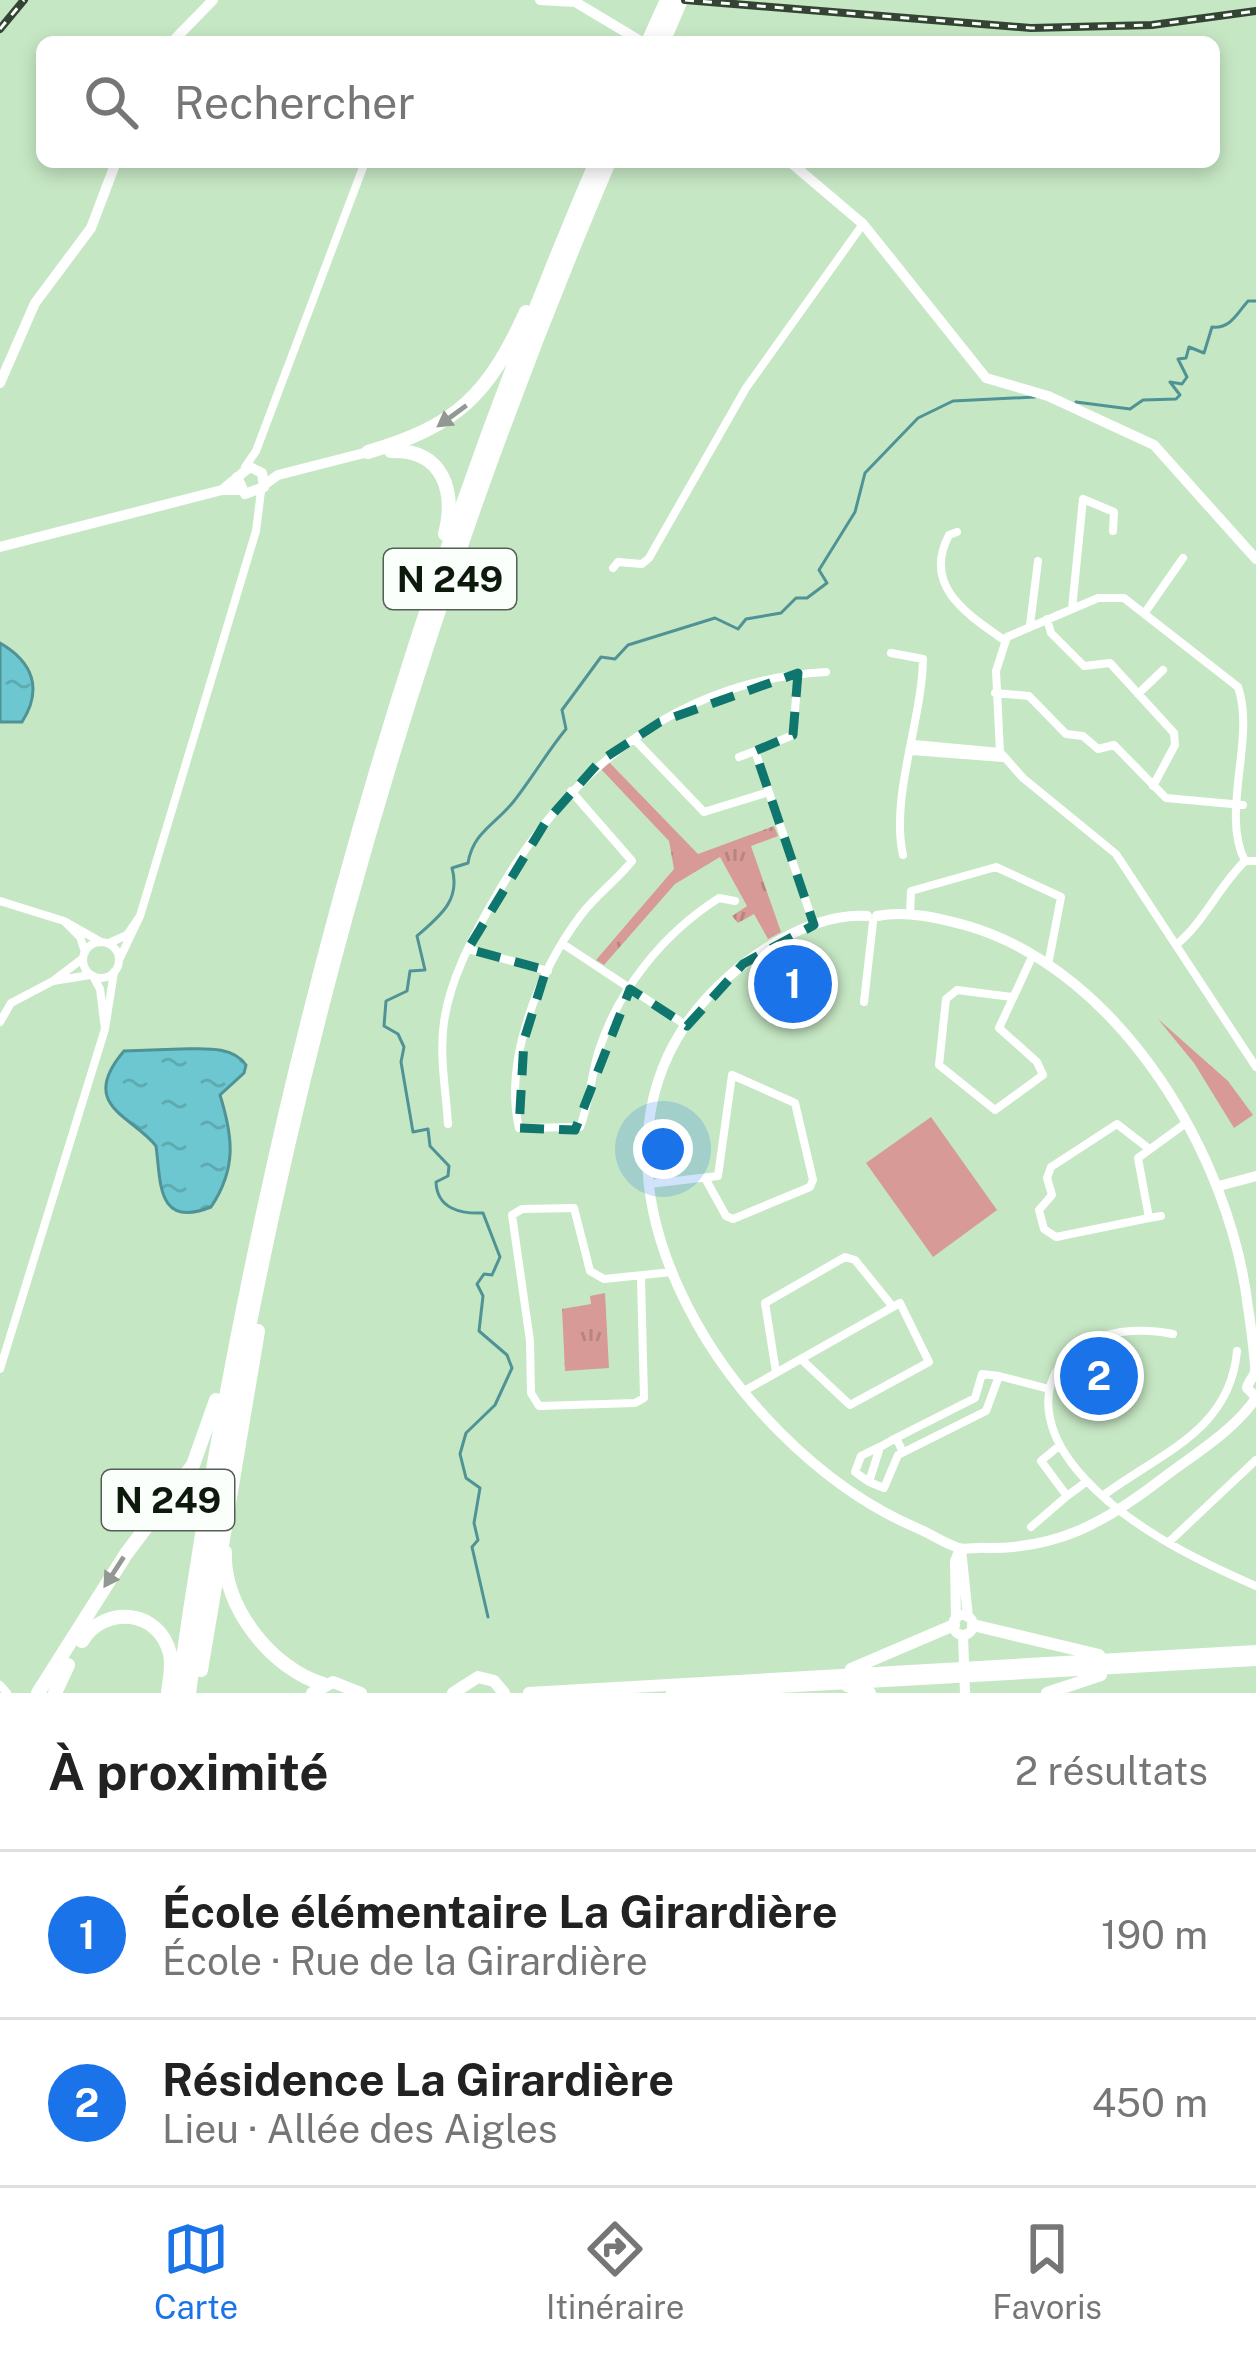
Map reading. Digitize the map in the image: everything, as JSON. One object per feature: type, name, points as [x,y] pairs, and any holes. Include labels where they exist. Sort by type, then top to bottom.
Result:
[{"type":"highway","points":[[643,36],[667,0]]},
{"type":"highway","points":[[666,36],[682,0]]},
{"type":"highway","name":"N 249","points":[[178,1693],[239,1322],[317,983],[430,601],[593,168]]},
{"type":"highway","name":"N 249","points":[[178,1693],[270,1226],[337,952],[423,659],[511,406],[607,168]]},
{"type":"highway","name":"N 249","points":[[368,452],[433,430],[478,395],[505,358],[550,259],[559,250]]},
{"type":"highway","name":"N 249","points":[[368,452],[403,451],[424,457],[449,487],[451,508],[430,601]]},
{"type":"highway","name":"N 249","points":[[198,1693],[274,1238],[270,1226]]},
{"type":"highway","name":"N 249","points":[[38,1693],[125,1554],[193,1465],[208,1435],[232,1331],[239,1322]]},
{"type":"highway","name":"N 249","points":[[228,1494],[225,1561],[234,1602],[263,1642],[318,1689]]},
{"type":"highway","points":[[55,1693],[87,1633],[98,1623],[126,1616],[153,1625],[162,1635],[178,1693]]},
{"type":"main road","points":[[672,1693],[839,1679],[963,1624],[1118,1659]]},
{"type":"main road","points":[[964,1672],[1256,1651]]},
{"type":"main road","points":[[529,1693],[1256,1660]]},
{"type":"main road","points":[[1047,1693],[1137,1667]]},
{"type":"main road","points":[[455,1692],[478,1677],[505,1692]]},
{"type":"main road","points":[[839,1679],[870,1693]]},
{"type":"main road","points":[[318,1689],[342,1682],[361,1693]]},
{"type":"street","points":[[178,36],[213,0]]},
{"type":"street","points":[[540,0],[573,1],[636,36]]},
{"type":"street","points":[[0,383],[35,303],[91,227],[114,168]]},
{"type":"street","points":[[242,483],[362,168]]},
{"type":"street","points":[[797,168],[863,224],[986,378],[1048,396],[1154,445],[1256,559]]},
{"type":"street","points":[[613,568],[619,562],[642,564],[649,558],[746,388],[863,224]]},
{"type":"street","points":[[0,1369],[105,1029],[116,967],[140,916],[256,531],[262,480],[256,451]]},
{"type":"street","points":[[0,548],[368,452]]},
{"type":"street","points":[[242,483],[262,480]]},
{"type":"street","points":[[242,483],[256,507]]},
{"type":"street","points":[[1072,609],[1083,500],[1114,512],[1113,531]]},
{"type":"street","points":[[957,532],[949,535],[939,558],[948,592],[960,611],[1004,640]]},
{"type":"street","points":[[1146,611],[1183,558]]},
{"type":"street","points":[[1030,625],[1038,561]]},
{"type":"street","points":[[1001,755],[995,693],[997,656],[1004,640],[1030,625],[1112,597],[1146,611],[1238,687],[1254,707],[1239,837],[1245,861],[1204,919],[1176,945]]},
{"type":"street","points":[[1047,619],[1052,632],[1084,666],[1110,663],[1176,740],[1153,787]]},
{"type":"street","points":[[891,653],[923,659],[903,795],[903,855]]},
{"type":"street","points":[[1138,694],[1163,670]]},
{"type":"street","points":[[448,1124],[444,1022],[468,949],[517,862],[571,791],[600,761],[711,698],[798,673],[826,672]]},
{"type":"street","points":[[739,757],[793,735],[798,673]]},
{"type":"street","points":[[995,693],[1029,696],[1066,734],[1083,736],[1098,749],[1114,745],[1153,787],[1181,801],[1243,806]]},
{"type":"street","points":[[634,739],[704,812],[769,792]]},
{"type":"street","points":[[913,748],[1001,755],[1116,854],[1256,1067]]},
{"type":"street","points":[[755,752],[814,925]]},
{"type":"street","points":[[571,791],[632,861],[579,917],[548,971],[519,1064],[517,1122],[524,1131],[580,1126],[599,1049],[629,988],[658,950],[703,908],[719,898],[735,901]]},
{"type":"street","points":[[1245,861],[1256,861]]},
{"type":"street","points":[[910,915],[911,891],[1001,868],[1061,897],[1047,967]]},
{"type":"street","points":[[0,901],[64,921],[105,943],[116,967]]},
{"type":"street","points":[[910,915],[978,929],[1047,967],[1129,1040],[1187,1123],[1219,1186],[1242,1267],[1256,1372],[1253,1395],[1222,1431],[1120,1511],[1049,1543],[960,1549],[835,1482],[781,1437],[742,1392],[700,1329],[672,1272],[649,1184],[656,1096],[687,1026],[743,964],[814,925],[872,918],[910,915]]},
{"type":"street","points":[[0,1022],[11,1003],[53,981],[84,955],[127,935],[140,916]]},
{"type":"street","points":[[864,1002],[872,918]]},
{"type":"street","points":[[64,921],[80,937],[100,989],[105,1029]]},
{"type":"street","points":[[562,944],[687,1026]]},
{"type":"street","points":[[468,949],[548,971]]},
{"type":"street","points":[[1012,998],[957,990],[946,999],[939,1065],[995,1110],[1043,1075],[1037,1062],[999,1028],[1032,957]]},
{"type":"street","points":[[53,981],[116,967]]},
{"type":"street","points":[[649,1184],[718,1176],[732,1075],[796,1102],[814,1180],[810,1186],[733,1219],[705,1178]]},
{"type":"street","points":[[1149,1218],[1138,1158],[1187,1123]]},
{"type":"street","points":[[1148,1148],[1117,1124],[1051,1167],[1047,1178],[1052,1195],[1039,1210],[1044,1228],[1056,1238],[1161,1216]]},
{"type":"street","points":[[1219,1186],[1256,1176]]},
{"type":"street","points":[[640,1277],[644,1398],[635,1403],[539,1406],[531,1394],[530,1340],[512,1215],[522,1209],[574,1208],[590,1271],[604,1279],[672,1272]]},
{"type":"street","points":[[776,1372],[765,1304],[845,1257],[855,1260],[896,1305],[927,1352],[924,1369],[850,1406],[801,1359]]},
{"type":"street","points":[[742,1392],[896,1305]]},
{"type":"street","points":[[1173,1334],[1136,1329],[1093,1335],[1066,1358],[1049,1389],[1060,1445],[1086,1482],[1120,1511],[1256,1586]]},
{"type":"street","points":[[1104,1495],[1144,1464],[1167,1456],[1217,1413],[1229,1391],[1235,1351],[1251,1348]]},
{"type":"street","points":[[999,1376],[986,1411],[903,1452],[894,1459],[884,1488],[855,1472],[861,1456],[975,1398],[982,1374],[999,1376],[1049,1389]]},
{"type":"street","points":[[896,1438],[903,1452]]},
{"type":"street","points":[[1060,1445],[1041,1461],[1067,1496]]},
{"type":"street","points":[[869,1482],[880,1447]]},
{"type":"street","points":[[1169,1542],[1256,1460]]},
{"type":"street","points":[[1031,1527],[1086,1482]]},
{"type":"street","points":[[960,1549],[965,1693]]},
{"type":"street","points":[[0,1685],[7,1693]]},
{"type":"highlighted area","points":[[798,673],[793,735],[755,751],[814,925],[743,964],[687,1026],[630,989],[575,1130],[519,1128],[524,1040],[546,970],[468,949],[545,823],[600,761],[660,722]]},
{"type":"green space","points":[[607,760],[698,854],[774,826],[778,836],[751,846],[781,932],[768,939],[754,914],[738,923],[732,916],[747,906],[720,857],[675,884],[604,965],[596,960],[674,869],[669,841],[600,768]]},
{"type":"green space","points":[[1158,1019],[1228,1081],[1253,1115],[1234,1128],[1194,1063]]},
{"type":"green space","points":[[931,1117],[997,1210],[933,1257],[866,1163]]},
{"type":"green space","points":[[605,1293],[609,1368],[565,1371],[562,1309],[591,1304],[590,1296]]},
{"type":"water","points":[[0,643],[20,659],[31,677],[32,698],[22,722],[0,722]]},
{"type":"water","points":[[207,1049],[233,1054],[246,1065],[244,1073],[220,1095],[230,1152],[219,1193],[211,1207],[180,1212],[165,1198],[156,1146],[114,1108],[106,1085],[124,1051]]},
{"type":"waterway","points":[[1076,402],[1130,409],[1143,400],[1176,399],[1180,395],[1170,382],[1182,384],[1187,377],[1178,359],[1186,358],[1189,347],[1204,353],[1212,327],[1229,323],[1248,301],[1256,301]]},
{"type":"waterway","points":[[488,1617],[472,1547],[478,1540],[474,1523],[480,1488],[466,1478],[460,1454],[466,1433],[495,1405],[512,1368],[507,1355],[479,1331],[483,1296],[477,1284],[484,1274],[492,1275],[500,1257],[483,1213],[452,1208],[437,1191],[436,1182],[448,1176],[449,1166],[430,1146],[428,1129],[413,1132],[401,1062],[404,1047],[398,1034],[384,1026],[386,1001],[407,991],[410,971],[425,970],[417,936],[451,898],[452,868],[468,863],[480,836],[514,801],[566,729],[562,710],[601,657],[615,659],[628,645],[715,618],[738,629],[746,619],[781,613],[796,598],[807,598],[827,583],[819,570],[855,512],[865,473],[918,418],[953,401],[1035,397]]},
{"type":"railway","points":[[0,29],[24,0]]},
{"type":"railway","points":[[685,0],[1031,28],[1152,25],[1256,11]]},
{"type":"place","name":"École élémentaire La Girardière","points":[[793,984]]},
{"type":"place","name":"Résidence La Girardière","points":[[1099,1376]]}]
